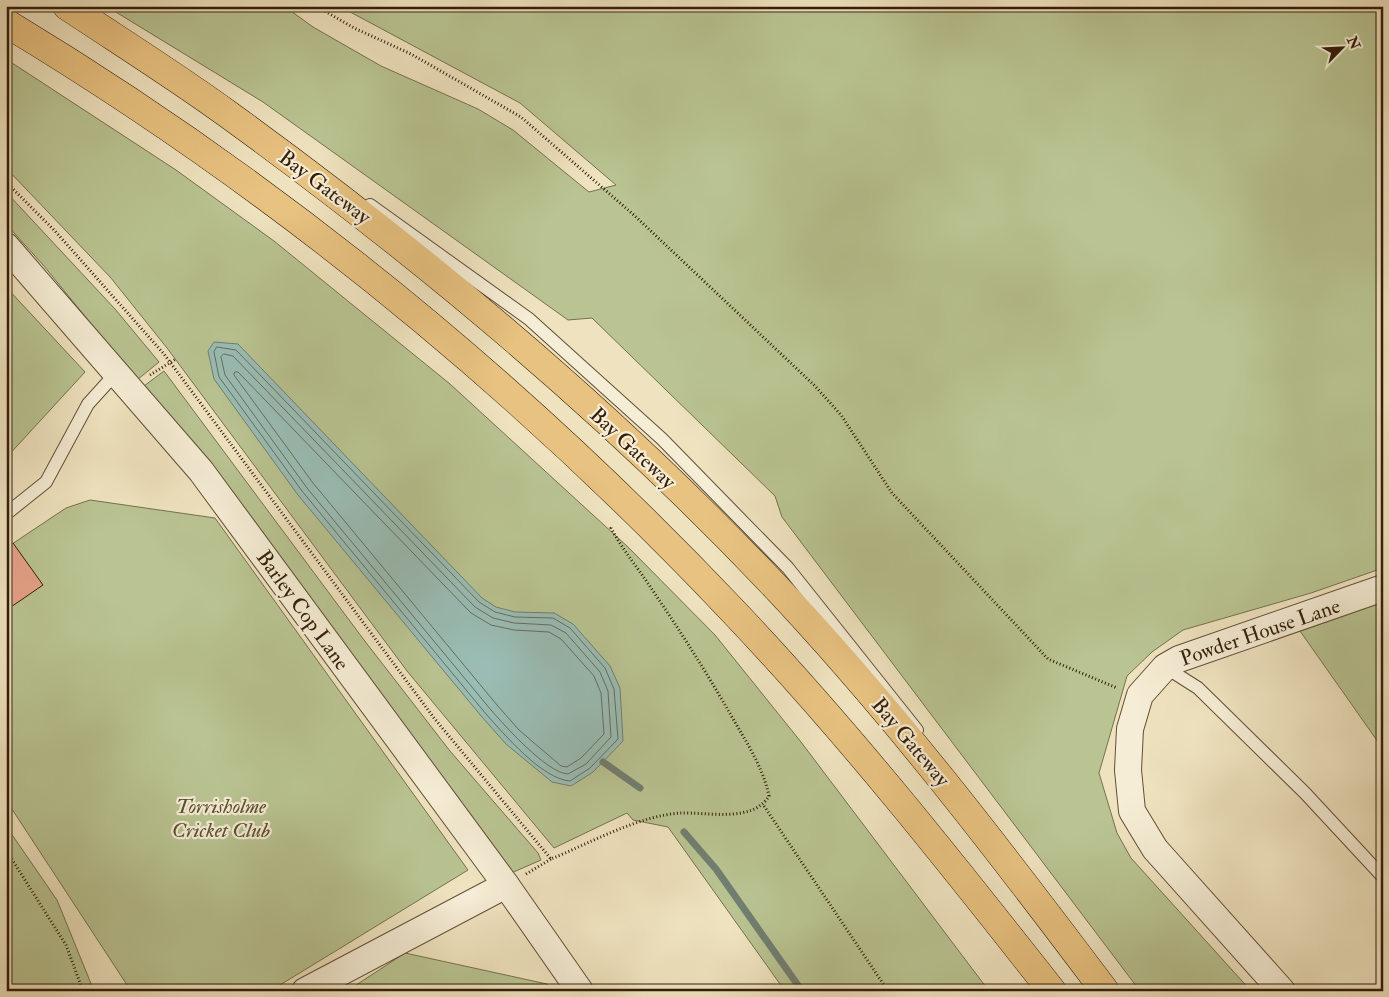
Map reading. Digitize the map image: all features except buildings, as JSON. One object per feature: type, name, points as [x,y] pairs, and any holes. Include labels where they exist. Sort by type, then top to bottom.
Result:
[{"type":"highway","name":"Bay Gateway","points":[[67,6],[227,113],[379,227],[512,337],[661,472],[758,568],[927,760],[983,829],[1104,991]]},
{"type":"highway","name":"Bay Gateway","points":[[6,23],[217,160],[420,318],[555,436],[681,558],[790,672],[905,804],[1052,991]]},
{"type":"street","name":"Barley Cop Lane","points":[[6,246],[201,471],[506,884],[580,991]]},
{"type":"street","name":"Powder House Lane","points":[[1282,991],[1155,849],[1132,811],[1128,762],[1130,729],[1140,695],[1166,667],[1179,659],[1383,588]]},
{"type":"street","points":[[305,991],[506,884]]},
{"type":"lane","points":[[6,514],[46,482],[88,404],[124,381]]},
{"type":"lane","points":[[1166,667],[1198,688],[1305,793],[1383,877]]},
{"type":"path","points":[[316,6],[354,28],[411,54],[521,116],[635,216],[815,386],[841,415],[892,493],[1048,659],[1115,686],[1137,704]]},
{"type":"path","points":[[6,182],[55,231],[169,361],[434,718],[551,859],[660,816],[681,813],[749,812],[764,806],[769,796],[767,784],[745,740],[673,622],[611,528],[614,524],[621,530]]},
{"type":"path","points":[[124,381],[176,359]]},
{"type":"path","points":[[764,806],[888,991]]},
{"type":"path","points":[[6,850],[66,946],[83,991]]},
{"type":"green space","points":[[106,6],[284,6],[313,27],[381,66],[478,109],[513,130],[589,192],[616,185],[520,103],[339,6],[1383,6],[1383,568],[1311,593],[1183,630],[1152,652],[1127,676],[1099,773],[1117,833],[1131,858],[1251,991],[1140,991],[782,517],[775,496],[592,318],[568,320],[263,102]]},
{"type":"green space","points":[[6,59],[176,170],[274,241],[450,384],[628,547],[715,635],[801,742],[989,991],[785,991],[668,827],[633,820],[627,813],[554,848],[407,671],[167,348],[111,278],[6,168]]},
{"type":"green space","points":[[6,192],[115,309],[159,362],[137,380],[44,266],[6,224]]},
{"type":"green space","points":[[6,287],[85,372],[6,458]]},
{"type":"green space","points":[[164,371],[364,640],[450,751],[538,853],[541,860],[509,874],[144,386]]},
{"type":"green space","name":"Torrisholme Cricket Club","points":[[90,500],[215,518],[468,870],[280,985],[262,991],[131,991],[6,800],[6,548],[66,508]]},
{"type":"green space","points":[[1383,602],[1383,749],[1300,631]]},
{"type":"green space","points":[[6,826],[57,900],[94,991],[6,991]]},
{"type":"green space","points":[[405,953],[547,984],[552,991],[347,991]]},
{"type":"water","points":[[214,342],[238,344],[482,598],[496,607],[515,612],[554,613],[573,624],[610,666],[620,688],[623,741],[593,772],[571,786],[552,782],[506,744],[482,717],[298,495],[214,379],[208,351]]},
{"type":"waterway","points":[[603,762],[640,788]]},
{"type":"waterway","points":[[684,832],[716,869],[802,991]]}]
